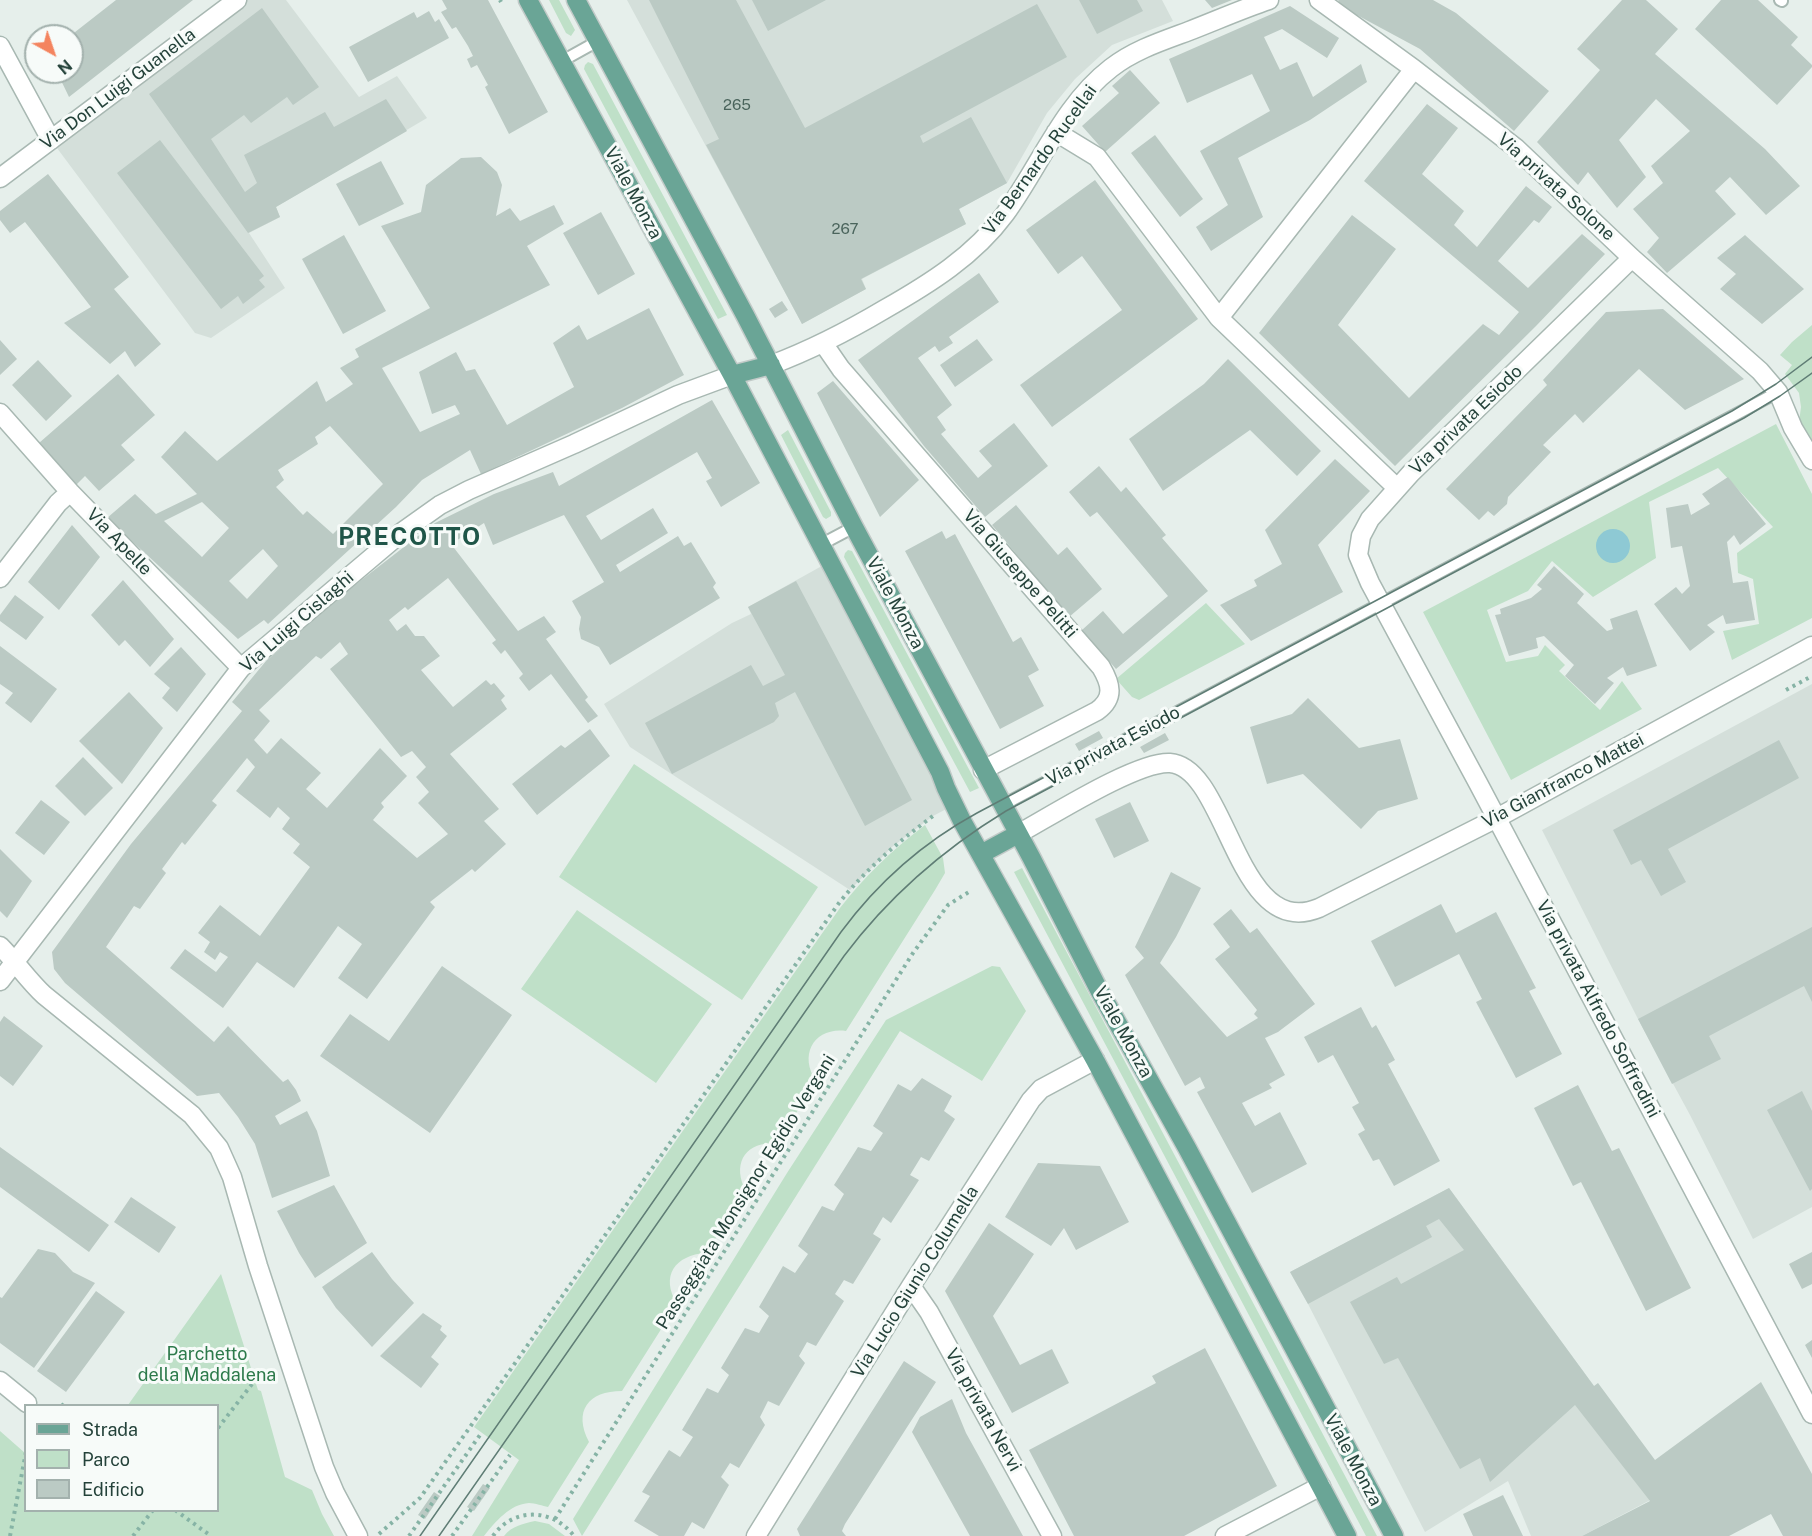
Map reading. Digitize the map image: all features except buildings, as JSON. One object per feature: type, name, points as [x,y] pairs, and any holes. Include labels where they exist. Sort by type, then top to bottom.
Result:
[{"type":"main road","name":"Viale Monza","points":[[528,0],[732,375],[940,772],[954,805],[1095,1060],[1347,1536]]},
{"type":"main road","name":"Viale Monza","points":[[576,0],[771,365],[1099,990],[1187,1148],[1394,1536]]},
{"type":"main road","points":[[732,375],[771,365]]},
{"type":"main road","points":[[981,854],[1018,834]]},
{"type":"street","name":"Via Don Luigi Guanella","points":[[0,178],[237,0]]},
{"type":"street","name":"Via Bernardo Rucellai","points":[[771,365],[823,343],[923,287],[971,250],[1004,214],[1056,132],[1106,71],[1140,50],[1269,0]]},
{"type":"street","name":"Via privata Solone","points":[[1319,0],[1414,69],[1516,148],[1632,258],[1760,371],[1778,392],[1793,428],[1812,460]]},
{"type":"street","points":[[0,46],[51,140]]},
{"type":"street","points":[[1219,318],[1414,69]]},
{"type":"street","points":[[1056,132],[1097,157],[1219,318],[1397,488]]},
{"type":"street","name":"Via privata Esiodo","points":[[1383,604],[1360,564],[1359,545],[1370,519],[1397,488],[1632,258]]},
{"type":"street","name":"Via Giuseppe Pelitti","points":[[823,343],[841,369],[1101,667],[1111,687],[1108,700],[1097,711],[983,770]]},
{"type":"street","name":"Via Luigi Cislaghi","points":[[0,981],[241,668],[402,532],[440,505],[678,394],[732,375]]},
{"type":"street","name":"Via Apelle","points":[[0,412],[70,492],[241,668]]},
{"type":"street","points":[[0,578],[58,503],[70,492]]},
{"type":"street","name":"Via privata Alfredo Soffredini","points":[[1383,604],[1812,1414]]},
{"type":"street","name":"Via Gianfranco Mattei","points":[[1018,834],[1121,777],[1150,766],[1172,763],[1187,769],[1199,782],[1243,866],[1268,899],[1289,912],[1304,913],[1497,818],[1812,646]]},
{"type":"street","points":[[0,946],[16,961],[44,995],[192,1115],[219,1148],[232,1177],[258,1266],[324,1467],[335,1494],[358,1536]]},
{"type":"street","name":"Via Lucio Giunio Columella","points":[[761,1534],[911,1286],[1031,1100],[1041,1089],[1095,1060]]},
{"type":"street","name":"Via privata Nervi","points":[[911,1286],[929,1312],[1052,1536]]},
{"type":"street","points":[[0,1381],[27,1403]]},
{"type":"street","points":[[1225,1536],[1321,1486]]},
{"type":"lane","points":[[562,61],[598,41]]},
{"type":"lane","name":"Via privata Esiodo","points":[[1003,805],[1778,392]]},
{"type":"lane","points":[[820,545],[854,526]]},
{"type":"path","points":[[1786,690],[1812,675]]},
{"type":"path","points":[[376,1536],[420,1498],[839,903],[863,874],[892,847],[933,816]]},
{"type":"path","name":"Passeggiata Monsignor Egidio Vergani","points":[[555,1519],[913,953],[948,905],[972,890]]},
{"type":"path","points":[[219,1427],[259,1375]]},
{"type":"path","points":[[409,1536],[480,1435]]},
{"type":"path","points":[[452,1536],[510,1455]]},
{"type":"path","points":[[10,1536],[24,1462]]},
{"type":"path","points":[[133,1536],[151,1512]]},
{"type":"path","points":[[178,1512],[211,1536]]},
{"type":"path","points":[[493,1536],[506,1522],[522,1515],[539,1514],[555,1519],[568,1527],[574,1536]]},
{"type":"shaded area","points":[[237,0],[286,0],[359,97],[397,76],[427,118],[276,207],[280,217],[249,233],[285,288],[211,338],[195,333],[51,140]]},
{"type":"shaded area","points":[[627,0],[1162,0],[1173,21],[1112,45],[1075,79],[1047,113],[1007,183],[959,209],[966,224],[862,279],[866,289],[802,324]]},
{"type":"shaded area","points":[[829,562],[954,805],[933,816],[892,847],[850,890],[630,747],[604,704],[732,623],[751,614],[748,607]]},
{"type":"shaded area","points":[[1812,684],[1812,1207],[1753,1239],[1542,830]]},
{"type":"shaded area","points":[[1449,1188],[1594,1386],[1675,1487],[1582,1536],[1531,1536],[1508,1481],[1425,1532],[1290,1272]]},
{"type":"green space","points":[[549,0],[559,0],[575,30],[571,36],[566,33]]},
{"type":"green space","points":[[588,62],[593,64],[727,315],[718,319],[584,69]]},
{"type":"green space","points":[[1812,325],[1812,452],[1799,422],[1801,407],[1799,393],[1785,374],[1792,365],[1780,355]]},
{"type":"green space","points":[[1776,424],[1812,494],[1812,618],[1732,660],[1723,631],[1759,624],[1753,579],[1738,573],[1737,553],[1773,527],[1718,468],[1649,502],[1656,558],[1593,597],[1552,561],[1528,591],[1487,610],[1506,662],[1538,656],[1545,645],[1565,665],[1559,671],[1600,710],[1622,681],[1642,709],[1511,780],[1423,612]]},
{"type":"green space","points":[[788,430],[831,512],[831,516],[826,519],[781,435]]},
{"type":"green space","points":[[848,550],[852,551],[979,788],[970,792],[844,557]]},
{"type":"green space","points":[[1206,603],[1245,644],[1139,700],[1132,697],[1116,679]]},
{"type":"green space","points":[[634,764],[818,887],[742,1000],[559,877]]},
{"type":"green space","points":[[925,825],[943,858],[945,873],[846,1031],[826,1033],[813,1044],[809,1052],[809,1061],[816,1081],[777,1144],[757,1146],[744,1156],[740,1172],[746,1191],[706,1253],[686,1258],[674,1269],[670,1284],[677,1304],[622,1391],[600,1395],[587,1405],[583,1412],[583,1421],[589,1442],[548,1507],[522,1504],[509,1510],[484,1536],[472,1536],[519,1460],[474,1427],[840,908],[880,864]]},
{"type":"green space","points":[[1022,868],[1377,1536],[1366,1536],[1014,872]]},
{"type":"green space","points":[[577,910],[712,1004],[656,1083],[521,989]]},
{"type":"green space","points":[[992,966],[1000,967],[1026,1011],[982,1081],[900,1031],[582,1536],[573,1519],[787,1173],[886,1020]]},
{"type":"green space","name":"Parchetto della Maddalena","points":[[221,1274],[258,1390],[261,1391],[285,1477],[312,1490],[334,1536],[0,1536],[0,1431],[24,1452],[24,1512],[219,1512],[219,1404],[129,1404]]},
{"type":"green space","points":[[535,1521],[549,1524],[565,1536],[504,1536],[522,1524]]},
{"type":"water","points":[[1613,529],[1625,534],[1630,546],[1625,558],[1613,563],[1601,558],[1596,546],[1601,534]]},
{"type":"tram line","points":[[420,1536],[841,932],[870,897],[902,865],[938,837],[977,813],[1732,411],[1776,384],[1812,357]]},
{"type":"tram line","points":[[439,1536],[844,956],[898,894],[938,858],[1006,811],[1744,418],[1812,373]]},
{"type":"district","name":"PRECOTTO","points":[[410,538]]}]
